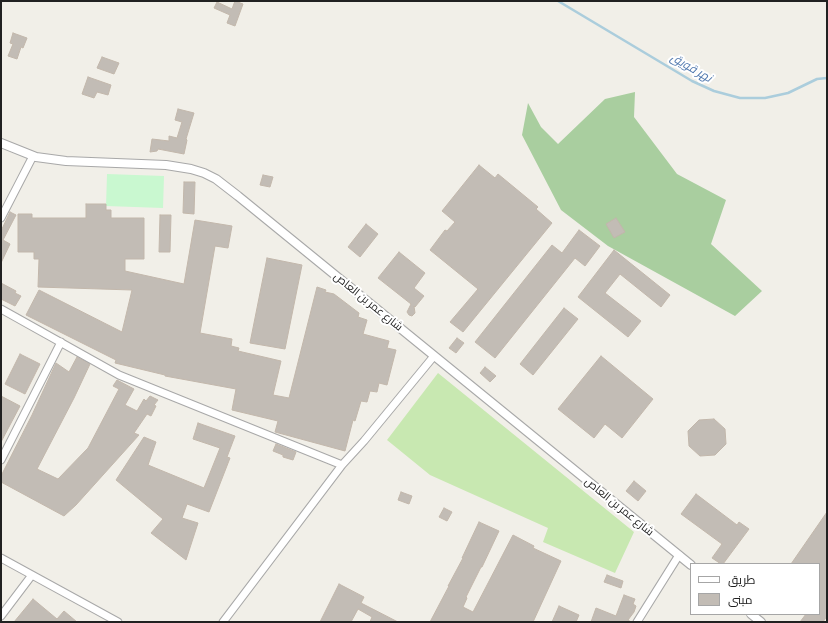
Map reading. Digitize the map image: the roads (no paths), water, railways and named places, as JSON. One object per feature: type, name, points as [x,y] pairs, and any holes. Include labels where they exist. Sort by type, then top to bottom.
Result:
[{"type":"street","name":"شارع عمر بن العاص","points":[[1,143],[32,156],[66,161],[166,165],[191,168],[210,176],[238,196],[690,564]]},
{"type":"street","points":[[1,218],[32,156]]},
{"type":"street","points":[[1,309],[119,374],[342,464]]},
{"type":"street","points":[[1,460],[61,342]]},
{"type":"street","points":[[223,622],[342,464],[364,441],[434,356]]},
{"type":"street","points":[[637,622],[679,555]]},
{"type":"street","points":[[1,558],[118,622]]},
{"type":"street","points":[[1,616],[32,575]]},
{"type":"street","points":[[752,615],[761,622]]},
{"type":"waterway","name":"نهر قويق","points":[[558,1],[692,81],[714,91],[740,98],[765,98],[788,93],[817,79],[827,78]]}]
